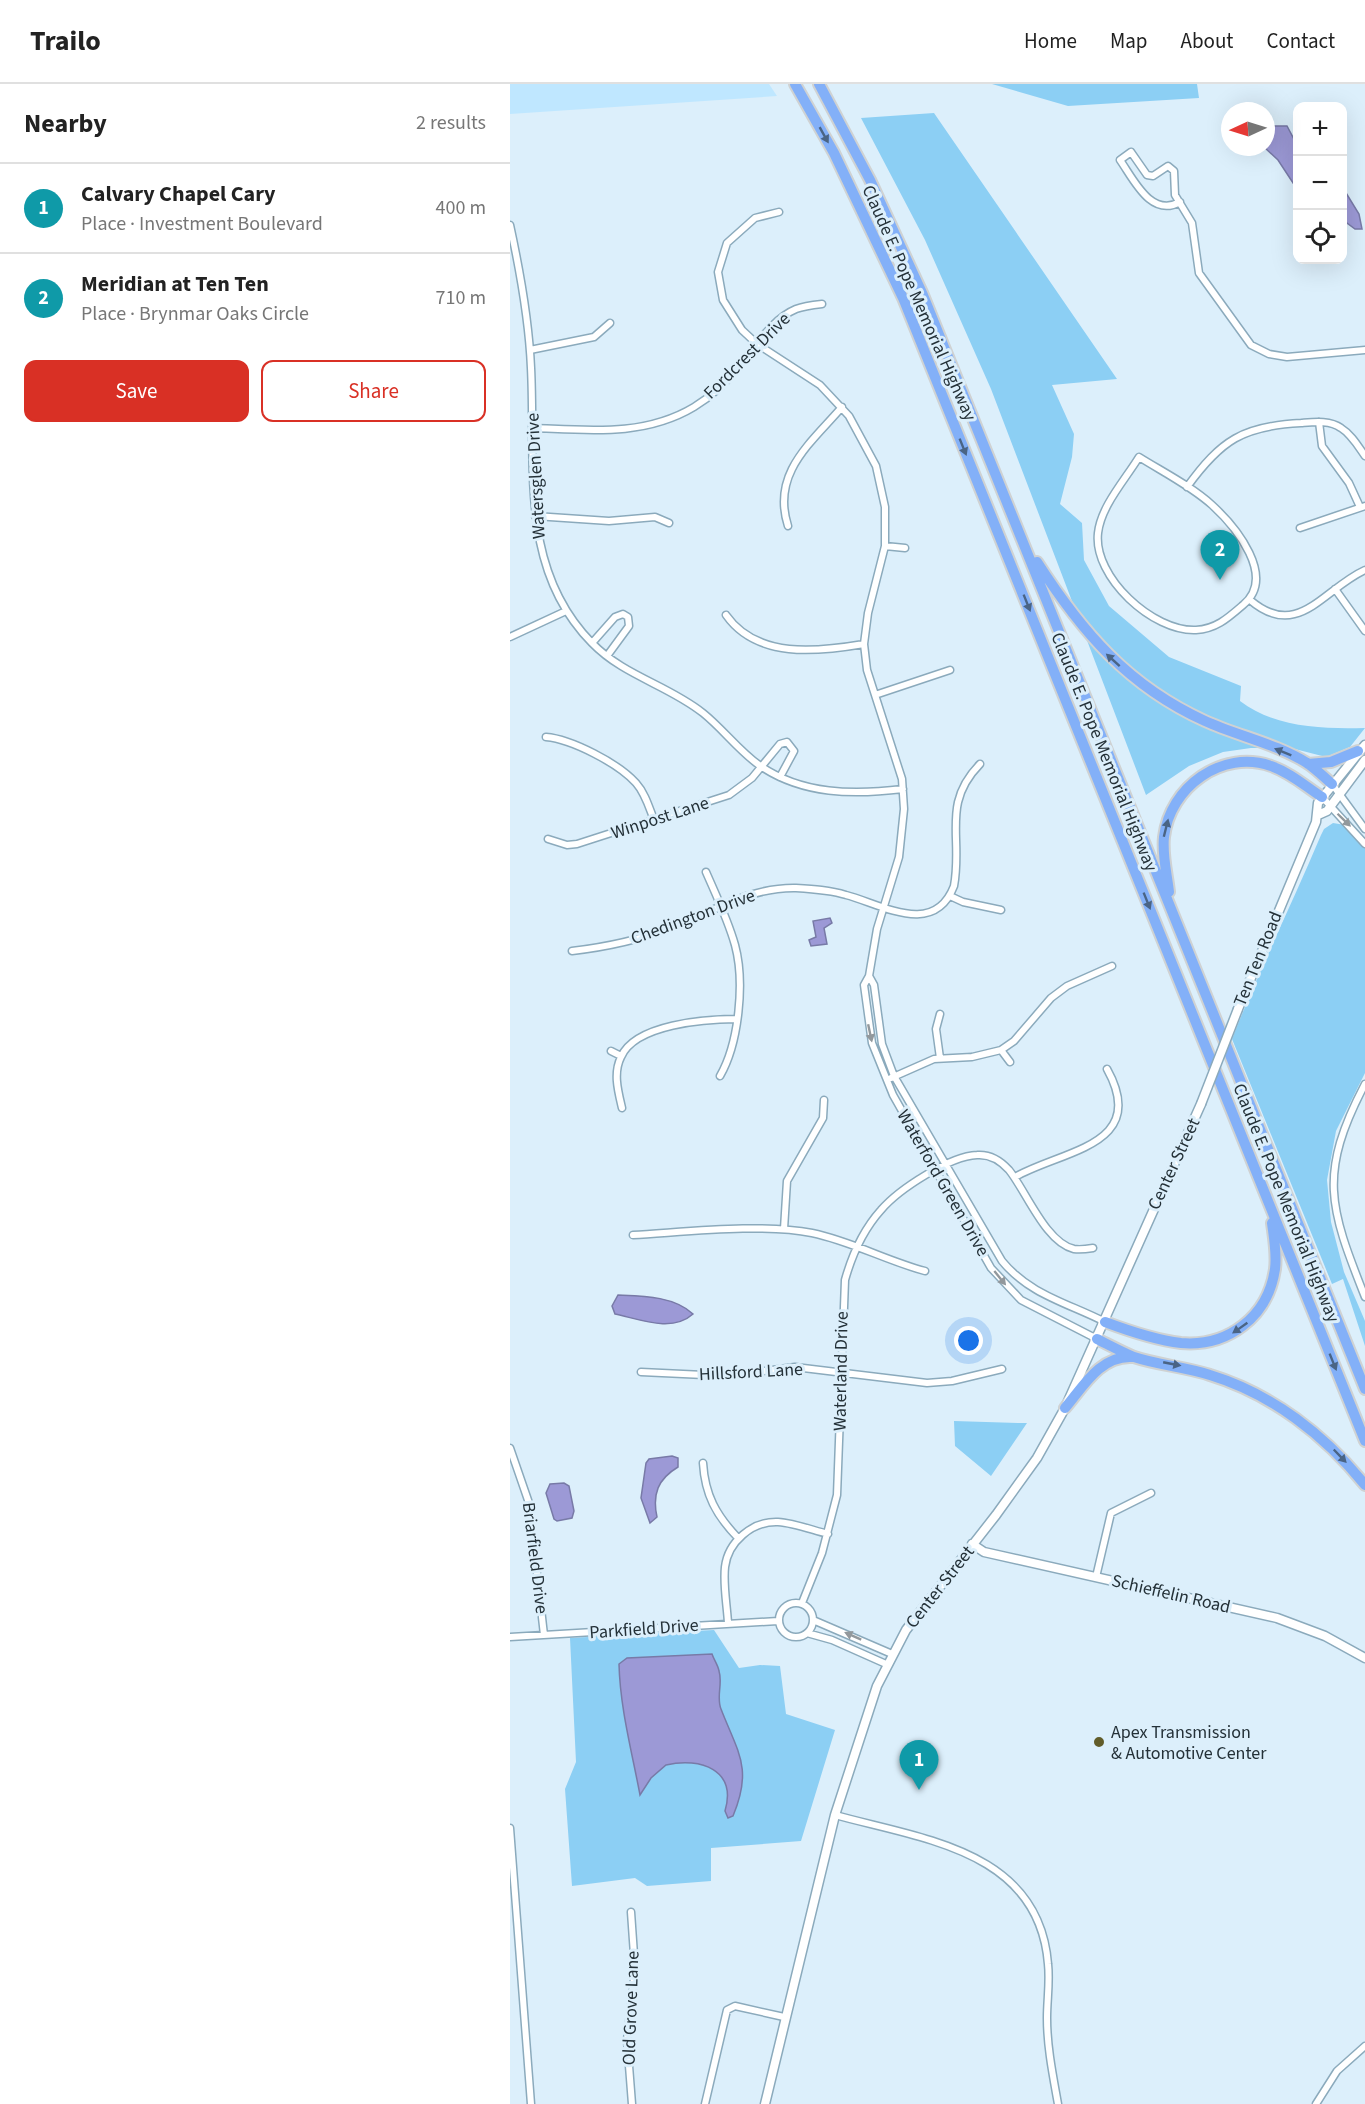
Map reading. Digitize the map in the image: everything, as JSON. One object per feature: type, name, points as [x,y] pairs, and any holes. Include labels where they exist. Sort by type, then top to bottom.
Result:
[{"type":"highway","name":"Claude E. Pope Memorial Highway","points":[[795,84],[834,153],[903,298],[1365,1441]]},
{"type":"highway","name":"Claude E. Pope Memorial Highway","points":[[819,84],[896,232],[1024,542],[1365,1389]]},
{"type":"highway","points":[[1024,542],[1085,631],[1127,672],[1170,703],[1308,764],[1332,784]]},
{"type":"highway","points":[[1308,764],[1331,762],[1363,752]]},
{"type":"highway","points":[[1171,907],[1164,855],[1167,822],[1183,791],[1197,778],[1224,766],[1257,763],[1291,774],[1322,797]]},
{"type":"highway","points":[[1105,1322],[1179,1343],[1208,1342],[1236,1332],[1261,1309],[1270,1289],[1275,1268],[1271,1211]]},
{"type":"highway","points":[[1097,1339],[1136,1357]]},
{"type":"highway","points":[[1065,1408],[1097,1370],[1122,1357],[1136,1357],[1184,1367],[1254,1392],[1310,1429],[1333,1449],[1365,1485]]},
{"type":"main road","name":"Ten Ten Road","points":[[1201,1104],[1318,815],[1318,802],[1363,752]]},
{"type":"main road","points":[[1318,815],[1330,807],[1363,752]]},
{"type":"main road","name":"Center Street","points":[[765,2104],[834,1815],[859,1734],[886,1664],[929,1597],[1037,1458],[1065,1408],[1105,1322],[1145,1226],[1201,1104]]},
{"type":"main road","name":"Schieffelin Road","points":[[972,1544],[984,1552],[1277,1618],[1325,1636],[1365,1658]]},
{"type":"street","points":[[1180,202],[1166,207],[1152,203],[1120,160],[1131,152],[1147,175],[1153,176],[1168,166],[1174,171],[1175,195],[1180,202],[1192,224],[1195,262],[1199,273],[1251,345],[1269,354],[1287,357],[1365,350]]},
{"type":"street","name":"Waterford Green Drive","points":[[779,212],[755,218],[742,227],[727,243],[719,264],[718,283],[723,300],[742,330],[757,344],[820,385],[857,425],[876,466],[885,507],[885,546],[865,624],[864,644],[867,670],[903,789],[902,843],[872,948],[869,976],[864,985],[869,1031],[885,1081],[978,1248],[1002,1282],[1021,1300],[1097,1339]]},
{"type":"street","name":"Watersglen Drive","points":[[510,225],[530,350],[535,516],[545,569],[566,611],[592,643],[607,657],[634,675],[696,708],[760,766],[780,777],[795,783],[835,792],[903,789]]},
{"type":"street","name":"Fordcrest Drive","points":[[533,428],[621,430],[677,416],[710,396],[726,382],[757,344],[788,314],[806,306],[822,304]]},
{"type":"street","points":[[530,350],[588,339],[599,335],[610,323]]},
{"type":"street","points":[[788,526],[783,510],[784,495],[793,466],[800,453],[842,407]]},
{"type":"street","points":[[1186,487],[1211,456],[1245,432],[1272,424],[1319,422],[1341,428],[1365,456]]},
{"type":"street","points":[[1300,528],[1362,506],[1349,483],[1322,446],[1319,422]]},
{"type":"street","points":[[1139,457],[1186,487],[1222,515],[1252,559],[1257,580],[1250,600],[1210,629],[1184,630],[1176,628],[1142,608],[1123,593],[1111,578],[1098,547],[1099,525],[1102,515],[1139,457]]},
{"type":"street","points":[[535,516],[609,521],[655,517],[669,523]]},
{"type":"street","points":[[885,546],[905,548]]},
{"type":"street","points":[[1250,600],[1265,611],[1286,617],[1301,613],[1365,570]]},
{"type":"street","points":[[1335,590],[1365,632]]},
{"type":"street","points":[[510,637],[566,611]]},
{"type":"street","points":[[592,643],[615,617],[623,614],[628,617],[629,626],[607,657]]},
{"type":"street","points":[[726,615],[743,634],[786,648],[822,650],[864,644]]},
{"type":"street","points":[[875,695],[950,669]]},
{"type":"street","points":[[546,737],[561,738],[620,769],[640,789],[654,820]]},
{"type":"street","name":"Winpost Lane","points":[[548,839],[576,844],[729,795],[752,778],[780,744],[790,744],[794,751],[780,777]]},
{"type":"street","points":[[980,764],[965,781],[957,801],[956,875],[950,896],[963,902],[1001,910]]},
{"type":"street","points":[[1332,784],[1365,829]]},
{"type":"street","points":[[1322,797],[1365,844]]},
{"type":"street","points":[[706,872],[738,957],[733,1048],[720,1076]]},
{"type":"street","name":"Chedington Drive","points":[[572,951],[648,936],[720,905],[758,892],[790,888],[834,892],[901,914],[922,914],[936,908],[950,896]]},
{"type":"street","points":[[885,1081],[915,1066],[940,1058],[972,1057],[1001,1050],[1014,1041],[1051,998],[1067,986],[1112,966]]},
{"type":"street","name":"Waterford Green Drive","points":[[869,976],[874,984],[882,1044],[894,1076],[1002,1261],[1018,1279],[1043,1296],[1105,1322]]},
{"type":"street","points":[[940,1014],[936,1029],[940,1058]]},
{"type":"street","points":[[622,1108],[617,1074],[621,1056],[635,1041],[664,1029],[701,1020],[736,1019]]},
{"type":"street","points":[[1001,1050],[1010,1062]]},
{"type":"street","points":[[611,1051],[621,1056]]},
{"type":"street","points":[[1093,1248],[1071,1248],[1058,1239],[1044,1224],[1015,1177],[1039,1164],[1092,1145],[1109,1130],[1118,1110],[1118,1089],[1107,1069]]},
{"type":"street","points":[[1365,1084],[1336,1149],[1333,1196],[1338,1225],[1365,1297]]},
{"type":"street","points":[[784,1229],[787,1180],[823,1119],[824,1100]]},
{"type":"street","name":"Waterland Drive","points":[[802,1603],[828,1534],[839,1471],[844,1289],[857,1247],[882,1209],[907,1188],[963,1157],[984,1155],[1003,1163],[1015,1177]]},
{"type":"street","points":[[633,1236],[784,1229],[826,1236],[889,1261],[925,1271]]},
{"type":"street","name":"Hillsford Lane","points":[[641,1372],[725,1376],[795,1367],[927,1383],[966,1378],[1002,1369]]},
{"type":"street","name":"Briarfield Drive","points":[[510,1448],[529,1503],[544,1635]]},
{"type":"street","points":[[703,1463],[704,1482],[710,1503],[738,1538]]},
{"type":"street","points":[[1096,1577],[1112,1513],[1151,1493]]},
{"type":"street","points":[[728,1623],[725,1569],[728,1557],[738,1538],[754,1527],[774,1522],[828,1534]]},
{"type":"street","points":[[807,1633],[813,1620],[811,1610],[802,1603],[786,1605],[778,1621],[782,1631],[792,1637],[807,1633],[832,1640],[886,1664]]},
{"type":"street","points":[[813,1620],[892,1654]]},
{"type":"street","name":"Parkfield Drive","points":[[510,1637],[778,1621]]},
{"type":"street","points":[[834,1815],[967,1853],[996,1869],[1015,1885],[1036,1917],[1046,1948],[1048,2032],[1058,2104]]},
{"type":"street","points":[[510,1828],[512,1909],[531,2104]]},
{"type":"street","name":"Old Grove Lane","points":[[632,1912],[635,1970],[627,2040],[632,2104]]},
{"type":"street","points":[[705,2104],[727,2010],[735,2006],[784,2018]]},
{"type":"street","points":[[1316,2104],[1337,2071],[1365,2046]]},
{"type":"shaded area","points":[[510,84],[769,84],[777,96],[510,114]]},
{"type":"shaded area","points":[[992,84],[1197,84],[1199,98],[1068,106]]},
{"type":"shaded area","points":[[934,113],[1117,379],[1052,385],[1074,434],[1072,457],[1060,504],[1082,523],[1084,560],[1109,606],[1169,657],[1241,686],[1240,701],[1268,717],[1316,727],[1365,728],[1350,747],[1326,757],[1291,748],[1251,748],[1223,752],[1189,766],[1146,795],[991,389],[925,240],[861,118]]},
{"type":"shaded area","points":[[1275,126],[1287,126],[1293,137],[1293,183],[1274,156]]},
{"type":"shaded area","points":[[1347,194],[1359,214],[1362,229],[1355,229],[1347,223]]},
{"type":"shaded area","points":[[1333,823],[1345,825],[1365,848],[1365,1073],[1336,1131],[1327,1180],[1331,1222],[1344,1272],[1365,1321],[1365,1346],[1343,1279],[1332,1284],[1232,1039],[1321,835],[1324,829]]},
{"type":"shaded area","points":[[830,918],[832,923],[824,928],[827,944],[811,946],[809,940],[816,937],[813,921]]},
{"type":"shaded area","points":[[618,1295],[667,1300],[693,1314],[685,1320],[665,1324],[615,1314],[612,1306]]},
{"type":"shaded area","points":[[954,1421],[1027,1423],[991,1476],[955,1446]]},
{"type":"shaded area","points":[[672,1456],[678,1458],[678,1467],[661,1482],[658,1488],[655,1501],[657,1517],[650,1523],[641,1498],[646,1463],[649,1459]]},
{"type":"shaded area","points":[[564,1483],[569,1486],[574,1511],[572,1518],[557,1521],[554,1519],[546,1493],[550,1484]]},
{"type":"shaded area","points":[[714,1630],[739,1668],[760,1665],[780,1666],[786,1714],[835,1730],[801,1841],[711,1848],[711,1881],[647,1886],[635,1878],[572,1886],[565,1789],[576,1762],[570,1638]]},
{"type":"shaded area","points":[[712,1654],[720,1676],[720,1704],[741,1761],[742,1785],[739,1799],[733,1816],[728,1818],[725,1811],[726,1785],[721,1776],[703,1765],[679,1763],[666,1765],[651,1778],[640,1795],[620,1680],[619,1664],[627,1658]]},
{"type":"place","name":"Meridian at Ten Ten","points":[[1220,580]]},
{"type":"place","name":"Apex Transmission & Automotive Center","points":[[1099,1742]]},
{"type":"place","name":"Calvary Chapel Cary","points":[[919,1790]]}]
